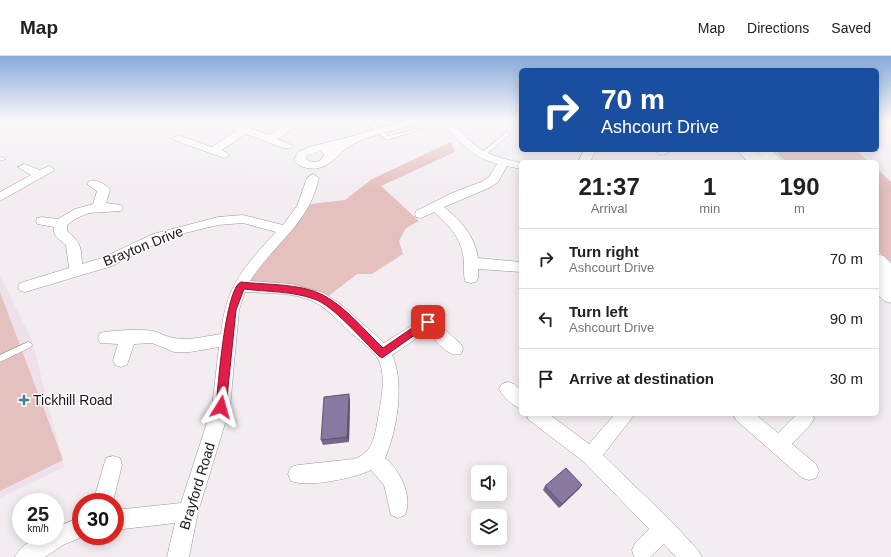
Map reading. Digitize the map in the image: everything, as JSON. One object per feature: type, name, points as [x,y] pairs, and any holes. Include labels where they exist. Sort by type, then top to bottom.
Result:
[{"type":"street","points":[[194,143],[224,154]]},
{"type":"street","points":[[214,150],[224,143]]},
{"type":"street","points":[[281,143],[296,152],[312,178]]},
{"type":"street","points":[[302,162],[302,154],[315,148],[336,143]]},
{"type":"street","name":"Brayford Road","points":[[178,557],[188,512],[221,407],[231,310],[247,275],[300,212],[308,198],[312,178],[328,159],[348,143]]},
{"type":"street","points":[[466,143],[470,148],[482,155],[519,166]]},
{"type":"street","points":[[287,146],[327,150],[328,159],[314,166],[302,162]]},
{"type":"street","points":[[747,152],[755,160]]},
{"type":"street","points":[[765,152],[773,160]]},
{"type":"street","points":[[421,214],[456,196],[485,185],[494,179],[504,162]]},
{"type":"street","points":[[0,197],[44,172],[24,167]]},
{"type":"street","points":[[93,184],[104,190],[98,208]]},
{"type":"street","points":[[436,207],[457,224],[462,231],[470,250],[472,263],[471,278]]},
{"type":"street","points":[[42,221],[61,224],[80,212],[98,208],[117,208]]},
{"type":"street","name":"Brayton Drive","points":[[26,287],[107,262],[158,237],[183,229],[218,221],[243,219],[286,230]]},
{"type":"street","points":[[61,224],[60,233],[72,242],[74,247],[76,271]]},
{"type":"street","points":[[472,263],[519,267]]},
{"type":"street","points":[[879,263],[891,275]]},
{"type":"street","points":[[879,283],[891,295]]},
{"type":"street","points":[[241,286],[297,291],[318,296],[331,304],[387,360],[390,374],[389,407],[380,448],[373,460],[352,468],[298,474]]},
{"type":"street","points":[[382,354],[433,318],[455,349]]},
{"type":"street","points":[[121,360],[128,336]]},
{"type":"street","points":[[106,338],[128,336],[152,337],[174,345],[190,345],[229,339]]},
{"type":"street","points":[[508,389],[519,399]]},
{"type":"street","points":[[538,416],[591,456],[665,529],[691,557]]},
{"type":"street","points":[[591,456],[624,416]]},
{"type":"street","points":[[744,416],[810,471]]},
{"type":"street","points":[[779,445],[805,418]]},
{"type":"street","points":[[373,460],[385,469],[392,477],[395,486],[398,508]]},
{"type":"street","points":[[105,493],[113,465]]},
{"type":"street","points":[[124,519],[188,512]]},
{"type":"street","points":[[642,550],[665,529]]},
{"type":"street","points":[[26,557],[56,538],[72,531]]},
{"type":"lane","points":[[482,155],[496,143]]},
{"type":"lane","points":[[0,359],[28,345]]},
{"type":"shaded area","points":[[448,143],[452,143],[455,152],[381,186],[419,221],[406,228],[399,241],[403,254],[372,274],[357,274],[326,298],[247,284],[311,204],[345,200],[372,179]]},
{"type":"shaded area","points":[[776,152],[858,152],[867,160],[784,160]]},
{"type":"shaded area","points":[[879,171],[891,182],[891,263],[879,252]]},
{"type":"shaded area","name":"Tickhill Road","points":[[0,276],[32,340],[64,467],[0,498]]},
{"type":"shaded area","name":"Tickhill Road","points":[[0,292],[63,460],[0,491]]},
{"type":"building","points":[[349,394],[347,437],[321,440],[324,397]]},
{"type":"building","points":[[566,468],[582,485],[562,504],[545,486]]},
{"type":"place","name":"Tickhill Road","points":[[24,400]]},
{"type":"route","points":[[221,407],[231,310],[241,286],[307,292],[318,296],[331,304],[382,354],[428,322]]}]
